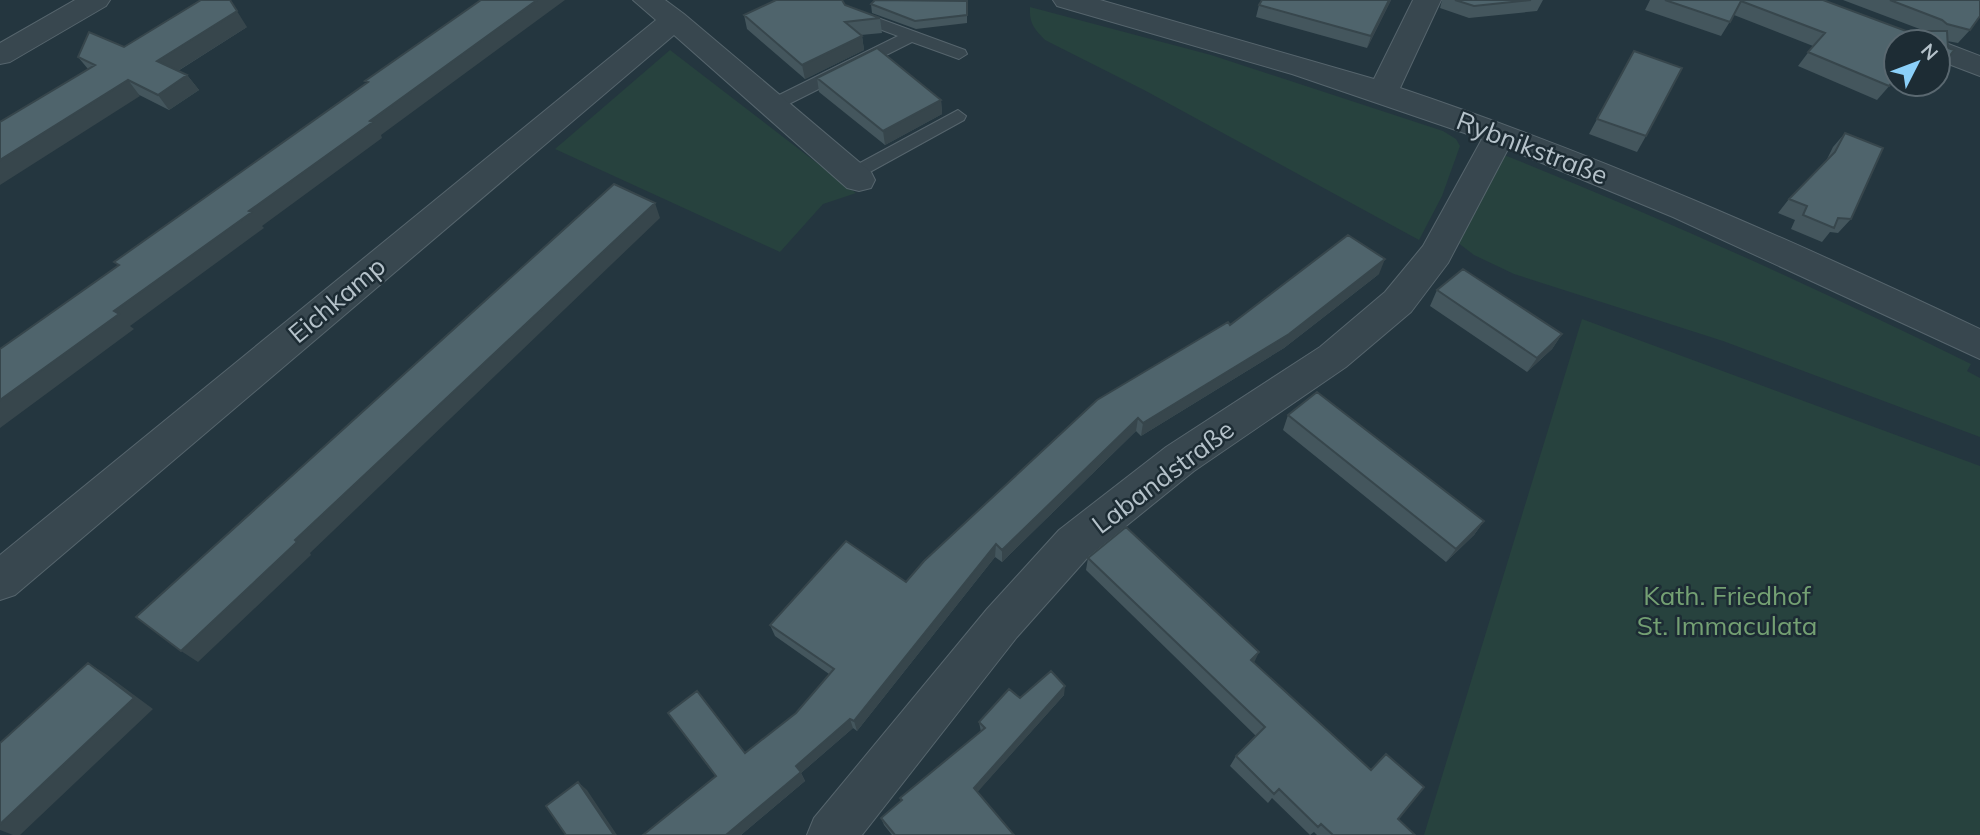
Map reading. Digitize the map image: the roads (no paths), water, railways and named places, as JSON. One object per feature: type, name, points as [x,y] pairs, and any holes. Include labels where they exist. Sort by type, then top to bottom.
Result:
[{"type":"street","points":[[0,55],[96,0]]},
{"type":"street","name":"Rybnikstraße","points":[[1067,0],[1201,36],[1382,92],[1500,134],[1643,190],[1841,278],[1980,345]]},
{"type":"street","points":[[1382,92],[1427,0]]},
{"type":"street","name":"Eichkamp","points":[[0,581],[660,10],[856,177]]},
{"type":"street","points":[[1952,55],[1980,67]]},
{"type":"street","name":"Labandstraße","points":[[831,835],[1002,623],[1074,543],[1180,459],[1333,357],[1398,302],[1436,254],[1500,134]]},
{"type":"lane","points":[[854,14],[959,54]]},
{"type":"lane","points":[[773,105],[911,36]]},
{"type":"lane","points":[[856,177],[958,116]]},
{"type":"park label","name":"Kath. Friedhof St. Immaculata","points":[[1727,611]]}]
